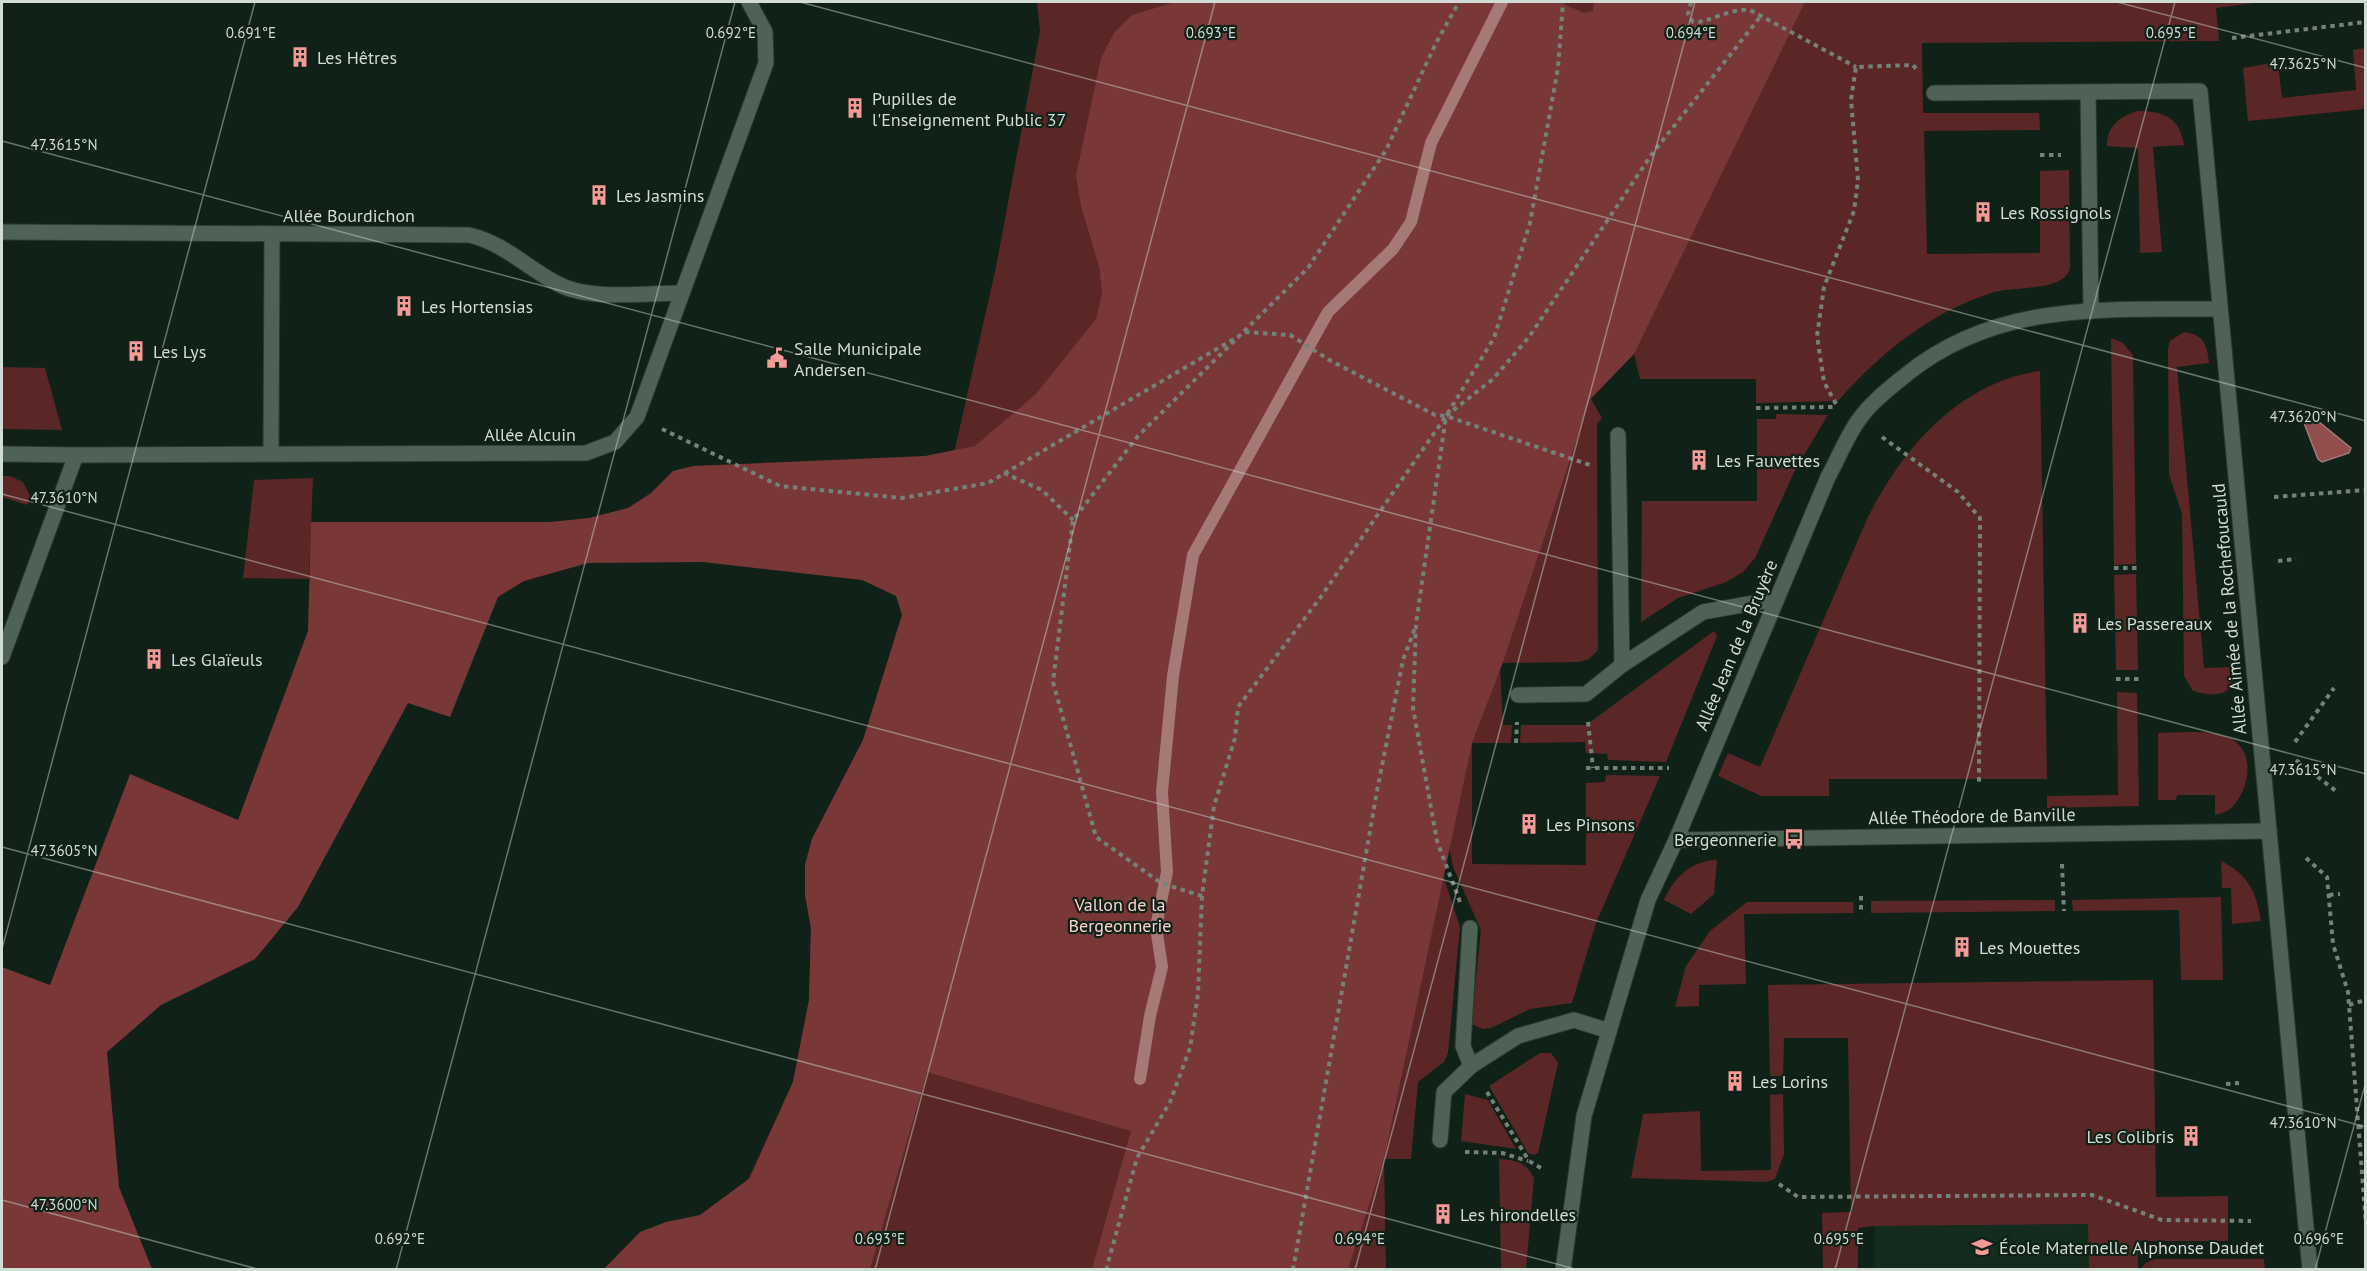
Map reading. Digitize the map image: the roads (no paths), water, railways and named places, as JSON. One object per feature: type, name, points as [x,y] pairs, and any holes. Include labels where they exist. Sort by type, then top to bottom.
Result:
[{"type":"street","name":"Allée Alcuin","points":[[2,454],[586,453],[615,442],[637,417],[766,63],[765,32],[749,2]]},
{"type":"street","points":[[2088,92],[2091,311]]},
{"type":"street","name":"Allée Aimée de la Rochefoucauld","points":[[1934,93],[2200,92],[2310,1269]]},
{"type":"street","name":"Allée Bourdichon","points":[[2,232],[469,235],[487,239],[558,284],[573,290],[590,294],[682,293]]},
{"type":"street","points":[[271,454],[272,234]]},
{"type":"street","name":"Allée Jean de la Bruyère","points":[[1563,1269],[1584,1116],[1648,900],[1676,840],[1828,477],[1858,421],[1885,392],[1931,355],[1990,327],[2040,315],[2091,311],[2220,309]]},
{"type":"street","points":[[1618,435],[1622,665]]},
{"type":"street","points":[[2,657],[76,455]]},
{"type":"street","points":[[1518,695],[1586,694],[1622,665],[1703,612],[1776,599]]},
{"type":"street","name":"Allée Théodore de Banville","points":[[1676,840],[2269,831]]},
{"type":"street","points":[[1470,928],[1463,1046],[1471,1066]]},
{"type":"street","points":[[1440,1140],[1444,1092],[1471,1066],[1518,1036],[1574,1020],[1609,1030]]},
{"type":"waterway","points":[[1140,1079],[1150,1016],[1162,967],[1156,927],[1167,872],[1162,792],[1173,676],[1193,555],[1328,312],[1393,249],[1411,222],[1431,143],[1502,2]]},
{"type":"place","name":"Les Hêtres","points":[[300,57]]},
{"type":"place","name":"Pupilles de l'Enseignement Public 37","points":[[855,108]]},
{"type":"place","name":"Les Jasmins","points":[[599,195]]},
{"type":"place","name":"Les Rossignols","points":[[1983,212]]},
{"type":"place","name":"Les Hortensias","points":[[404,306]]},
{"type":"place","name":"Les Lys","points":[[136,351]]},
{"type":"place","name":"Salle Municipale Andersen","points":[[777,358]]},
{"type":"place","name":"Les Fauvettes","points":[[1699,460]]},
{"type":"place","name":"Les Passereaux","points":[[2080,623]]},
{"type":"place","name":"Les Glaïeuls","points":[[154,659]]},
{"type":"place","name":"Les Pinsons","points":[[1529,824]]},
{"type":"place","name":"Bergeonnerie","points":[[1794,839]]},
{"type":"place","name":"Les Mouettes","points":[[1962,947]]},
{"type":"place","name":"Les Lorins","points":[[1735,1081]]},
{"type":"place","name":"Les Colibris","points":[[2191,1136]]},
{"type":"place","name":"Les hirondelles","points":[[1443,1214]]},
{"type":"place","name":"École Maternelle Alphonse Daudet","points":[[1982,1247]]},
{"type":"park label","name":"Vallon de la Bergeonnerie","points":[[1120,914]]}]
